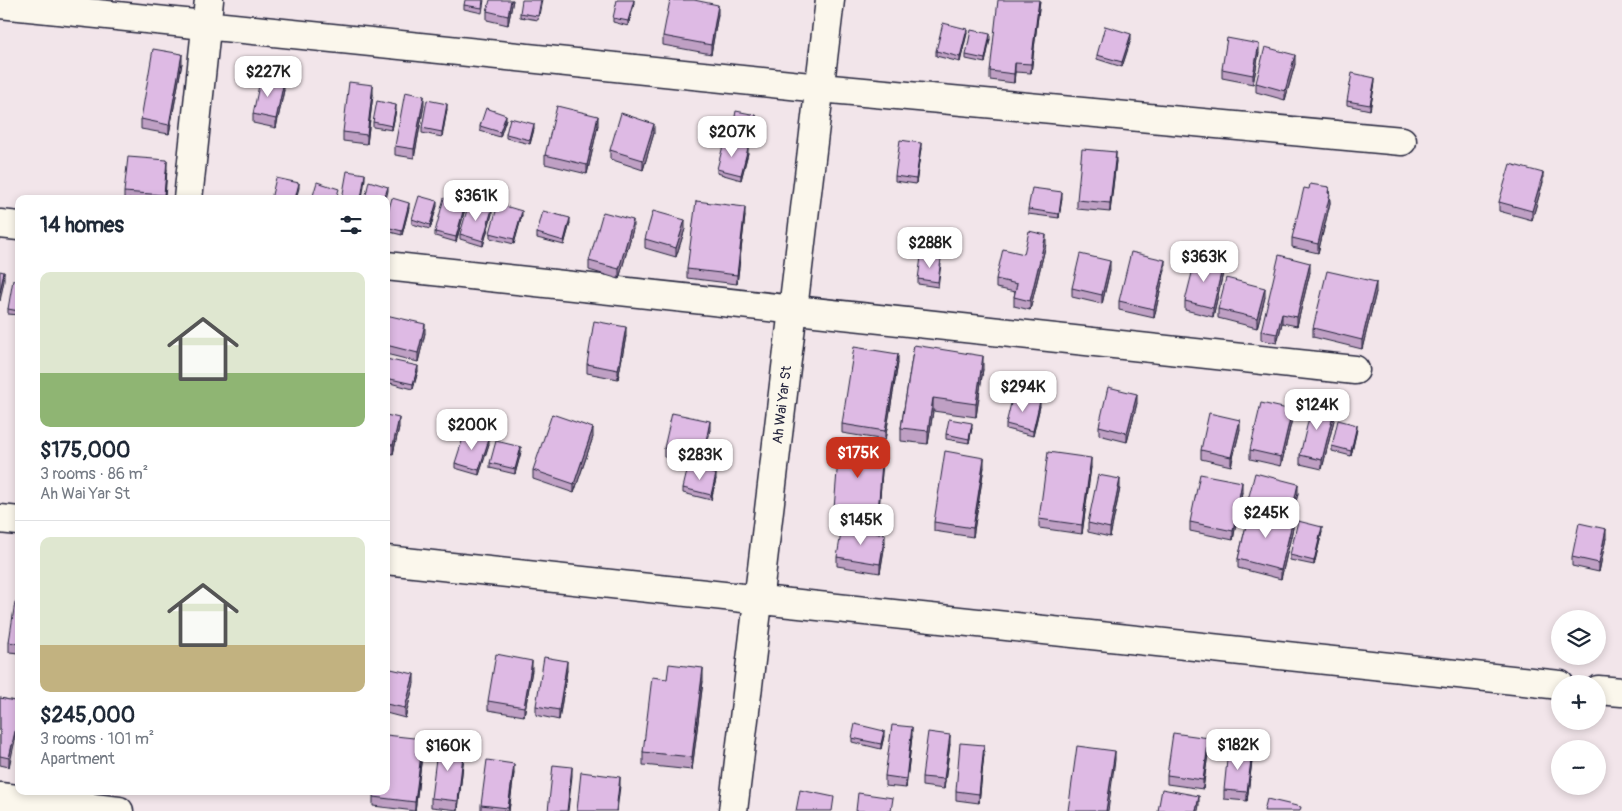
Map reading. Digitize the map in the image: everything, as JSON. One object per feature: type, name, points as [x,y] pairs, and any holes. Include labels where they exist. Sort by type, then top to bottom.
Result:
[{"type":"street","name":"Ah Wai Yar St","points":[[733,811],[830,0]]},
{"type":"street","points":[[0,4],[208,12],[820,88],[1402,141]]},
{"type":"street","points":[[188,195],[208,12]]},
{"type":"street","points":[[0,224],[15,226]]},
{"type":"street","points":[[390,266],[1355,370]]},
{"type":"street","points":[[0,519],[15,521]]},
{"type":"street","points":[[390,560],[758,598],[1551,685]]},
{"type":"street","points":[[1606,691],[1622,692]]},
{"type":"street","points":[[0,797],[121,811],[124,795]]},
{"type":"building","points":[[465,0],[483,0],[482,8],[464,5]]},
{"type":"building","points":[[490,0],[511,0],[508,16],[487,11]]},
{"type":"building","points":[[522,0],[541,0],[538,16],[520,13]]},
{"type":"building","points":[[617,0],[634,0],[628,21],[613,18]]},
{"type":"building","points":[[670,0],[694,0],[718,5],[711,45],[663,36]]},
{"type":"building","points":[[998,0],[1039,0],[1031,64],[1015,63],[1014,74],[990,71]]},
{"type":"building","points":[[943,23],[967,29],[960,57],[936,51]]},
{"type":"building","points":[[1105,26],[1131,34],[1122,62],[1097,55]]},
{"type":"building","points":[[971,30],[990,34],[985,59],[966,55]]},
{"type":"building","points":[[1227,38],[1259,44],[1253,75],[1222,69]]},
{"type":"building","points":[[1265,47],[1295,55],[1285,91],[1256,83]]},
{"type":"building","points":[[153,49],[182,54],[169,125],[141,119]]},
{"type":"building","points":[[1352,73],[1375,78],[1370,105],[1347,101]]},
{"type":"building","points":[[261,76],[284,81],[276,119],[253,114]]},
{"type":"building","points":[[349,82],[373,85],[367,135],[343,132]]},
{"type":"building","points":[[405,92],[424,96],[414,149],[395,146]]},
{"type":"building","points":[[427,100],[447,104],[442,132],[422,128]]},
{"type":"building","points":[[377,101],[396,105],[392,126],[373,122]]},
{"type":"building","points":[[557,106],[598,116],[587,165],[545,155]]},
{"type":"building","points":[[486,108],[506,115],[500,132],[480,126]]},
{"type":"building","points":[[736,111],[756,115],[751,142],[731,138]]},
{"type":"building","points":[[621,113],[654,124],[643,160],[610,150]]},
{"type":"building","points":[[510,118],[534,124],[530,140],[506,134]]},
{"type":"building","points":[[900,140],[921,143],[916,179],[895,176]]},
{"type":"building","points":[[724,142],[748,148],[741,175],[717,169]]},
{"type":"building","points":[[1082,149],[1116,152],[1110,203],[1077,200]]},
{"type":"building","points":[[128,157],[167,160],[164,195],[124,192]]},
{"type":"building","points":[[1510,164],[1543,173],[1532,211],[1499,202]]},
{"type":"building","points":[[347,171],[365,174],[362,195],[343,195]]},
{"type":"building","points":[[276,178],[299,183],[296,195],[272,195]]},
{"type":"building","points":[[369,181],[388,187],[385,195],[366,195]]},
{"type":"building","points":[[317,182],[339,189],[337,195],[313,195]]},
{"type":"building","points":[[1310,184],[1329,187],[1328,193],[1330,194],[1318,244],[1292,238],[1304,188],[1309,189]]},
{"type":"building","points":[[1032,188],[1062,192],[1059,214],[1028,209]]},
{"type":"building","points":[[419,196],[437,201],[430,225],[412,219]]},
{"type":"building","points":[[392,198],[409,203],[402,231],[390,228],[390,205]]},
{"type":"building","points":[[444,198],[465,204],[456,237],[435,232]]},
{"type":"building","points":[[696,201],[745,207],[737,275],[687,269]]},
{"type":"building","points":[[469,203],[492,209],[483,241],[460,234]]},
{"type":"building","points":[[498,204],[522,211],[514,239],[490,233]]},
{"type":"building","points":[[543,211],[570,218],[564,241],[537,233]]},
{"type":"building","points":[[653,211],[685,220],[676,248],[645,239]]},
{"type":"building","points":[[603,212],[633,220],[619,269],[589,261]]},
{"type":"building","points":[[1029,231],[1046,235],[1030,301],[1014,297],[1017,284],[996,279],[1003,249],[1024,254]]},
{"type":"building","points":[[1131,252],[1165,260],[1154,309],[1119,301]]},
{"type":"building","points":[[1080,254],[1110,261],[1102,295],[1072,288]]},
{"type":"building","points":[[1279,255],[1310,263],[1297,317],[1282,314],[1277,334],[1261,331]]},
{"type":"building","points":[[921,257],[941,259],[938,282],[918,279]]},
{"type":"building","points":[[1196,257],[1223,264],[1213,308],[1185,301]]},
{"type":"building","points":[[0,271],[4,272],[0,292]]},
{"type":"building","points":[[1327,271],[1376,282],[1362,340],[1313,328]]},
{"type":"building","points":[[1226,278],[1265,288],[1257,318],[1218,309]]},
{"type":"building","points":[[13,280],[15,280],[15,310],[8,309]]},
{"type":"building","points":[[390,316],[425,324],[418,353],[390,346]]},
{"type":"building","points":[[594,321],[626,327],[618,370],[587,364]]},
{"type":"building","points":[[914,345],[983,356],[976,404],[933,398],[928,431],[901,428]]},
{"type":"building","points":[[854,347],[898,354],[885,431],[842,424]]},
{"type":"building","points":[[390,360],[418,366],[413,384],[390,379]]},
{"type":"building","points":[[1108,387],[1137,394],[1127,433],[1099,426]]},
{"type":"building","points":[[1013,395],[1040,401],[1033,431],[1006,424]]},
{"type":"building","points":[[1313,401],[1335,407],[1322,460],[1300,455]]},
{"type":"building","points":[[1261,403],[1292,410],[1281,457],[1250,450]]},
{"type":"building","points":[[672,413],[710,421],[703,456],[664,448]]},
{"type":"building","points":[[1209,413],[1240,420],[1231,457],[1201,450]]},
{"type":"building","points":[[552,414],[593,428],[574,484],[533,470]]},
{"type":"building","points":[[390,416],[399,418],[393,445],[390,445]]},
{"type":"building","points":[[949,419],[972,423],[969,439],[946,434]]},
{"type":"building","points":[[1338,420],[1357,425],[1351,451],[1332,446]]},
{"type":"building","points":[[465,432],[489,439],[479,470],[455,463]]},
{"type":"building","points":[[496,441],[521,447],[515,469],[490,463]]},
{"type":"building","points":[[839,446],[883,450],[878,513],[834,509]]},
{"type":"building","points":[[945,451],[984,458],[973,528],[934,522]]},
{"type":"building","points":[[1048,452],[1091,458],[1082,525],[1039,519]]},
{"type":"building","points":[[688,467],[716,474],[711,495],[683,488]]},
{"type":"building","points":[[1255,473],[1298,484],[1292,511],[1248,500]]},
{"type":"building","points":[[1200,474],[1242,482],[1233,531],[1190,522]]},
{"type":"building","points":[[1098,475],[1120,479],[1110,528],[1088,523]]},
{"type":"building","points":[[1250,509],[1293,519],[1281,570],[1238,559]]},
{"type":"building","points":[[1298,521],[1322,527],[1314,561],[1290,555]]},
{"type":"building","points":[[1579,523],[1606,529],[1599,563],[1572,557]]},
{"type":"building","points":[[842,527],[885,534],[880,564],[837,557]]},
{"type":"building","points":[[15,602],[15,643],[9,642]]},
{"type":"building","points":[[496,654],[532,661],[524,707],[488,701]]},
{"type":"building","points":[[544,657],[567,661],[559,710],[536,706]]},
{"type":"building","points":[[669,664],[703,668],[692,757],[643,752],[652,677],[667,679]]},
{"type":"building","points":[[390,669],[414,674],[405,708],[390,705]]},
{"type":"building","points":[[0,698],[15,701],[15,732],[9,758],[0,756]]},
{"type":"building","points":[[855,724],[884,731],[881,744],[852,738]]},
{"type":"building","points":[[892,725],[912,727],[906,779],[885,776]]},
{"type":"building","points":[[928,732],[950,735],[944,779],[922,777]]},
{"type":"building","points":[[1173,733],[1209,738],[1203,780],[1167,775]]},
{"type":"building","points":[[390,735],[423,739],[415,802],[373,797],[373,795],[390,795]]},
{"type":"building","points":[[438,743],[464,746],[458,801],[431,798]]},
{"type":"building","points":[[960,743],[984,745],[979,794],[956,791]]},
{"type":"building","points":[[1077,746],[1115,751],[1106,811],[1068,811]]},
{"type":"building","points":[[1228,750],[1252,752],[1247,792],[1224,790]]},
{"type":"building","points":[[487,760],[514,764],[508,808],[481,805]]},
{"type":"building","points":[[553,765],[572,767],[567,811],[548,811]]},
{"type":"building","points":[[581,772],[620,777],[616,811],[577,811]]},
{"type":"building","points":[[1162,789],[1199,796],[1196,811],[1158,811]]},
{"type":"building","points":[[800,790],[834,797],[832,811],[796,811]]},
{"type":"building","points":[[858,793],[893,798],[891,811],[856,811]]},
{"type":"building","points":[[1267,799],[1301,807],[1300,811],[1264,811]]}]
